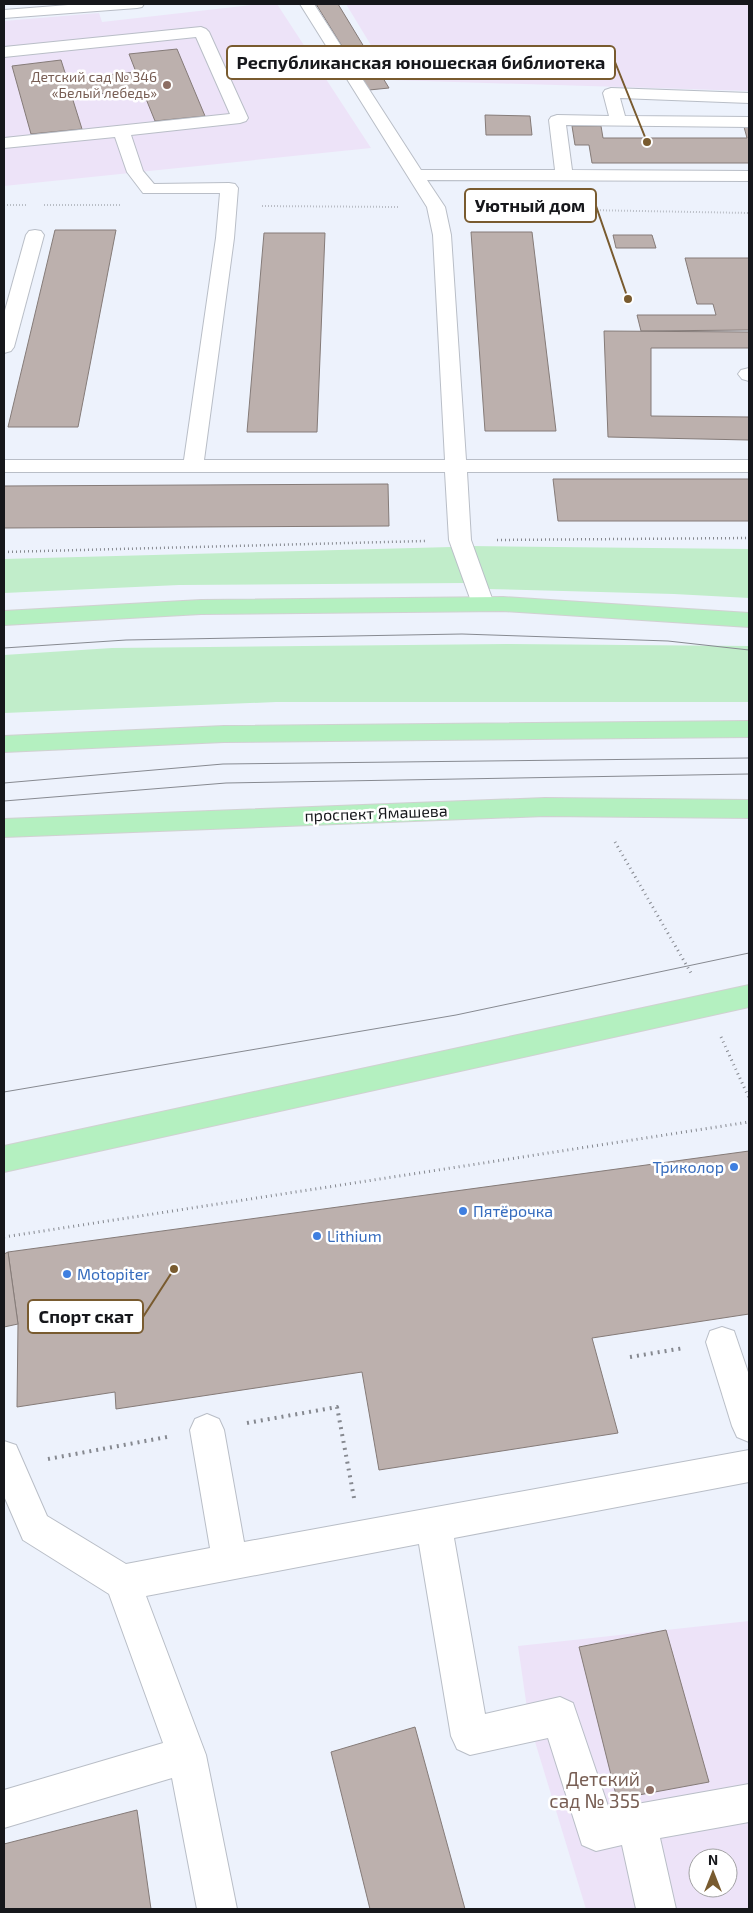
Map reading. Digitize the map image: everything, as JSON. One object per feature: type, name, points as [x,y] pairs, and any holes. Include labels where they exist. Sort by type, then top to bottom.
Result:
[{"type":"main road","points":[[4,618],[201,607],[483,604],[659,613],[749,620]]},
{"type":"main road","points":[[4,744],[224,734],[749,728]]},
{"type":"main road","name":"проспект Ямашева","points":[[4,828],[545,807],[749,809]]},
{"type":"main road","points":[[4,1159],[749,996]]},
{"type":"lane","points":[[4,14],[36,7],[137,4]]},
{"type":"lane","points":[[307,4],[436,207],[442,235],[454,467],[460,540],[483,604]]},
{"type":"lane","points":[[36,7],[44,37]]},
{"type":"lane","points":[[4,52],[44,37],[201,32],[240,118],[4,143]]},
{"type":"lane","points":[[618,120],[612,93],[749,98]]},
{"type":"lane","points":[[564,175],[557,120],[749,122]]},
{"type":"lane","points":[[121,131],[135,172],[149,189],[229,188],[226,238],[193,467]]},
{"type":"lane","points":[[416,175],[749,176]]},
{"type":"lane","points":[[4,347],[34,235]]},
{"type":"lane","points":[[4,466],[749,466]]},
{"type":"lane","points":[[722,1342],[749,1426]]},
{"type":"lane","points":[[207,1430],[230,1562]]},
{"type":"lane","points":[[4,1457],[35,1528],[124,1582],[187,1756],[217,1909]]},
{"type":"lane","points":[[124,1582],[434,1526],[749,1466]]},
{"type":"lane","points":[[434,1526],[470,1736],[560,1716],[596,1831],[749,1803]]},
{"type":"lane","points":[[4,1810],[187,1756]]},
{"type":"lane","points":[[636,1823],[656,1909]]},
{"type":"path","points":[[436,207],[749,213]]},
{"type":"path","points":[[4,552],[460,540],[749,538]]},
{"type":"path","points":[[613,839],[688,966],[749,1098]]},
{"type":"path","points":[[4,1236],[749,1122]]},
{"type":"shaded area","name":"Детский сад № 346 «Белый лебедь»","points":[[260,4],[277,4],[371,148],[4,186],[4,21],[99,13],[102,22]]},
{"type":"shaded area","points":[[346,4],[749,4],[749,91],[392,80]]},
{"type":"shaded area","name":"Детский сад № 355","points":[[749,1621],[749,1909],[586,1909],[529,1722],[518,1646]]},
{"type":"green space","points":[[470,546],[749,549],[749,598],[487,589]]},
{"type":"green space","points":[[451,547],[465,583],[179,585],[4,593],[4,559]]},
{"type":"green space","points":[[507,644],[749,646],[749,702],[276,702],[4,713],[4,655],[112,648]]},
{"type":"building","points":[[316,4],[338,4],[389,88],[369,90]]},
{"type":"building","points":[[177,49],[205,116],[155,121],[142,89],[72,97],[82,129],[31,134],[12,66],[61,60],[67,79],[136,72],[129,54]]},
{"type":"building","points":[[485,115],[530,116],[532,135],[486,135]]},
{"type":"building","points":[[572,126],[601,126],[603,138],[747,138],[744,127],[749,127],[749,163],[592,163],[589,145],[575,145]]},
{"type":"building","points":[[55,230],[116,230],[78,427],[8,427]]},
{"type":"building","points":[[471,232],[532,232],[556,431],[485,431]]},
{"type":"building","points":[[264,233],[325,233],[317,432],[247,432]]},
{"type":"building","points":[[613,235],[652,235],[656,248],[616,248]]},
{"type":"building","points":[[685,258],[749,258],[749,330],[641,331],[637,315],[716,315],[713,304],[697,304]]},
{"type":"building","points":[[604,331],[749,332],[749,348],[651,348],[651,416],[749,417],[749,440],[608,437]]},
{"type":"building","points":[[553,479],[749,479],[749,521],[558,521]]},
{"type":"building","points":[[388,484],[389,526],[4,528],[4,486]]},
{"type":"building","points":[[749,1151],[749,1314],[592,1338],[618,1433],[379,1470],[362,1372],[116,1409],[115,1392],[17,1407],[18,1324],[8,1252]]},
{"type":"building","points":[[8,1252],[18,1324],[4,1327],[4,1254]]},
{"type":"building","points":[[666,1630],[709,1782],[617,1799],[579,1647]]},
{"type":"building","points":[[415,1727],[465,1909],[370,1909],[331,1752]]},
{"type":"building","points":[[137,1810],[151,1909],[4,1909],[4,1844]]},
{"type":"tram line","points":[[4,648],[126,640],[462,634],[668,641],[749,650]]},
{"type":"tram line","points":[[4,783],[223,764],[749,758]]},
{"type":"tram line","points":[[4,801],[226,783],[749,774]]},
{"type":"tram line","points":[[4,1092],[456,1015],[749,953]]},
{"type":"place","name":"Детский сад № 346 «Белый лебедь»","points":[[167,85]]},
{"type":"place","name":"Республиканская юношеская библиотека","points":[[647,142]]},
{"type":"place","name":"Уютный дом","points":[[628,299]]},
{"type":"place","name":"Триколор","points":[[734,1167]]},
{"type":"place","name":"Пятёрочка","points":[[463,1211]]},
{"type":"place","name":"Lithium","points":[[317,1236]]},
{"type":"place","name":"Спорт скат","points":[[174,1269]]},
{"type":"place","name":"Motopiter","points":[[67,1274]]},
{"type":"place","name":"Детский сад № 355","points":[[650,1790]]}]
